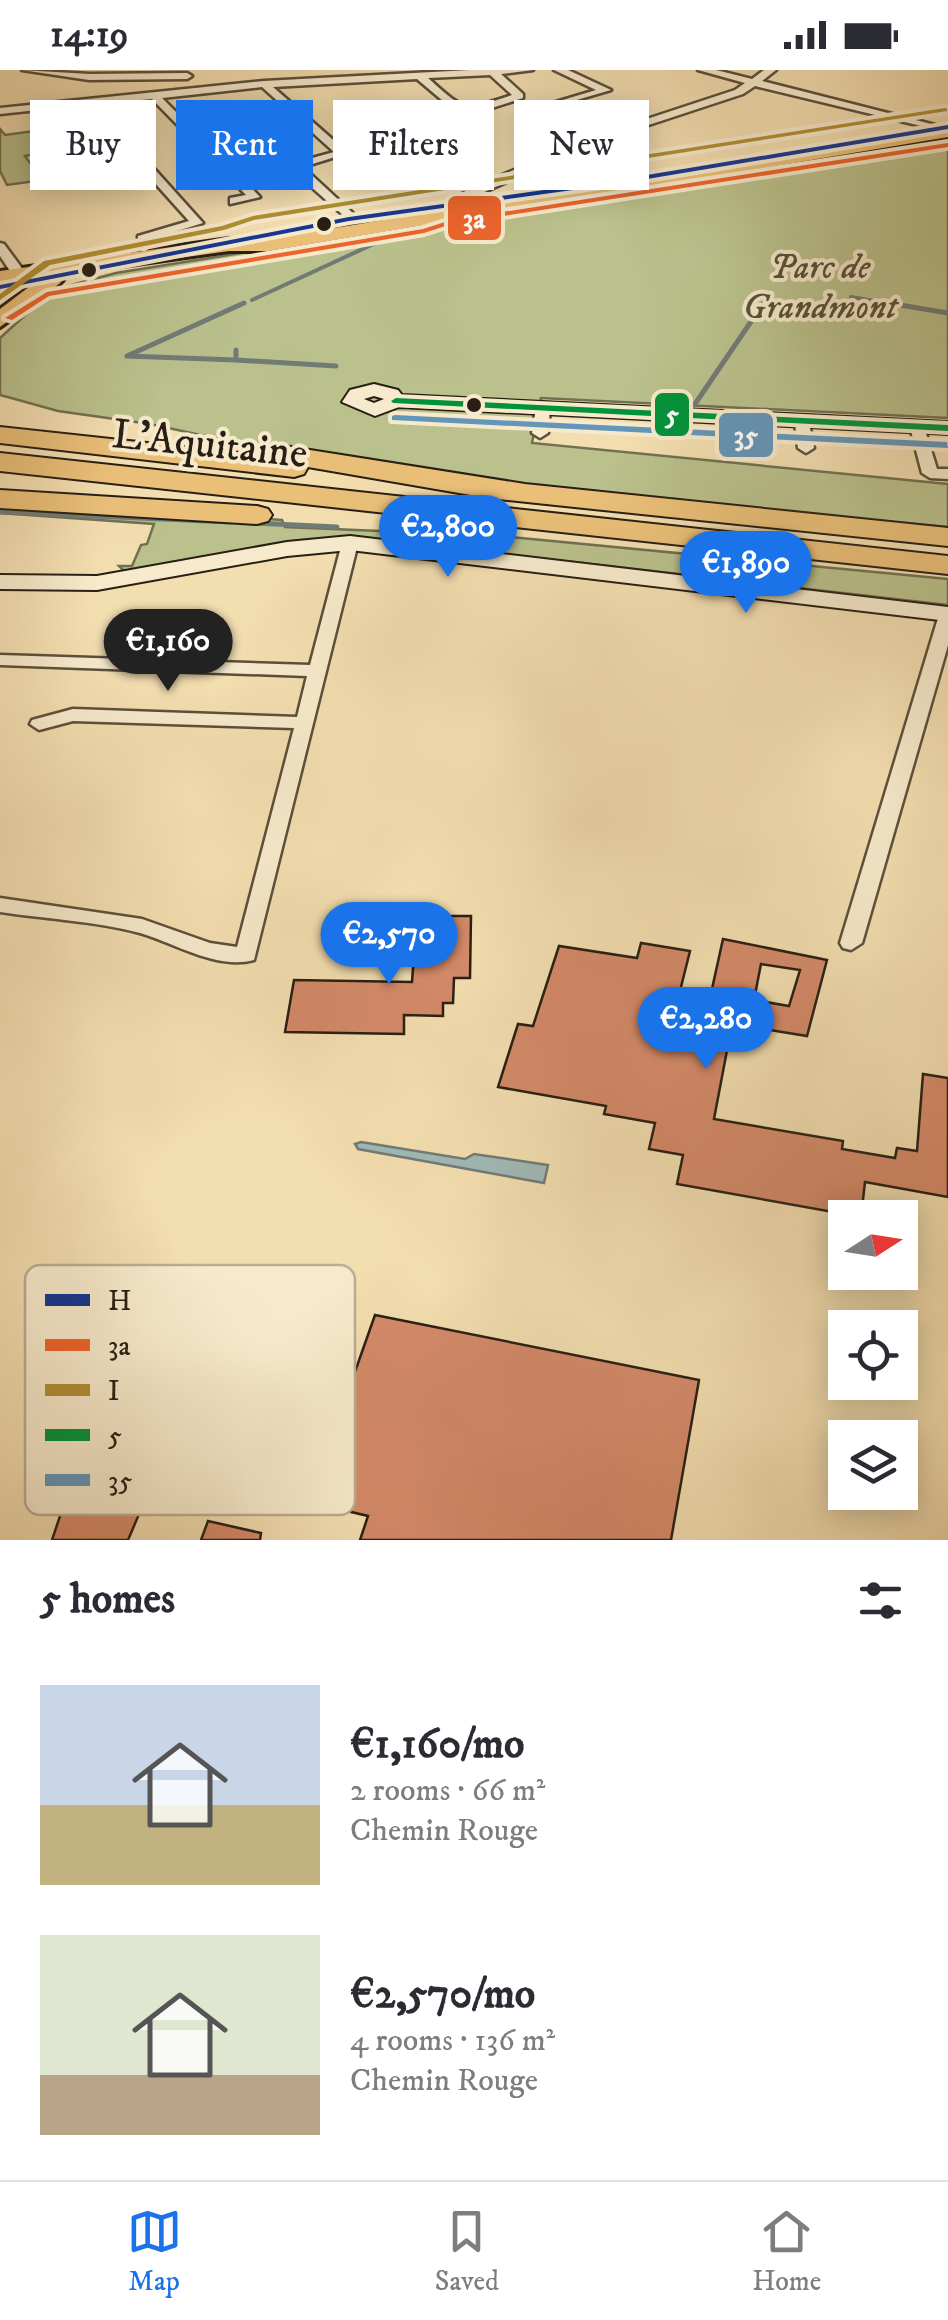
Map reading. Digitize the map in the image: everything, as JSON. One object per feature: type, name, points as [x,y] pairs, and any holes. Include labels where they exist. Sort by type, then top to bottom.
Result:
[{"type":"highway","points":[[0,411],[526,492]]},
{"type":"highway","points":[[0,436],[948,537]]},
{"type":"highway","name":"L'Aquitaine","points":[[0,448],[948,549]]},
{"type":"highway","name":"L'Aquitaine","points":[[0,462],[948,565]]},
{"type":"highway","points":[[0,476],[948,578]]},
{"type":"highway","points":[[0,499],[571,536]]},
{"type":"main road","points":[[229,245],[256,235],[352,218],[946,129]]},
{"type":"main road","points":[[11,285],[148,253],[268,245],[946,129]]},
{"type":"main road","points":[[11,285],[130,266],[148,253]]},
{"type":"main road","points":[[0,320],[11,285]]},
{"type":"street","points":[[27,70],[90,76],[188,73],[194,90]]},
{"type":"street","points":[[104,100],[369,73],[528,70]]},
{"type":"street","points":[[559,70],[613,88],[573,100]]},
{"type":"street","points":[[704,70],[946,129]]},
{"type":"street","points":[[466,203],[464,198],[469,194],[593,140],[740,92],[771,70]]},
{"type":"street","points":[[417,74],[452,107],[469,110],[517,98],[500,71]]},
{"type":"street","points":[[264,84],[282,100]]},
{"type":"street","points":[[154,94],[176,116]]},
{"type":"street","points":[[0,110],[30,107]]},
{"type":"street","points":[[313,127],[342,153],[313,161]]},
{"type":"street","points":[[148,253],[142,239],[146,236],[198,223],[156,177]]},
{"type":"street","points":[[313,182],[352,218]]},
{"type":"street","points":[[234,201],[254,197],[248,190]]},
{"type":"street","points":[[0,246],[11,285]]},
{"type":"street","points":[[396,401],[948,428]]},
{"type":"street","points":[[540,433],[543,408]]},
{"type":"street","points":[[802,423],[806,448]]},
{"type":"street","points":[[917,427],[930,473],[948,474]]},
{"type":"street","points":[[0,582],[108,581],[287,549],[350,543],[948,615],[851,943]]},
{"type":"street","points":[[0,905],[142,926],[207,950],[246,955],[350,543]]},
{"type":"street","points":[[0,660],[318,671]]},
{"type":"street","points":[[39,724],[73,715],[305,722]]},
{"type":"green space","points":[[0,129],[5,135],[30,132],[30,155],[25,156],[30,163],[30,182],[7,185],[0,171]]},
{"type":"green space","name":"Parc de Grandmont","points":[[948,138],[948,418],[541,398],[532,443],[948,484],[948,527],[490,480],[256,447],[150,424],[58,411],[0,395],[0,338],[53,290],[116,273],[391,229],[432,227],[449,218],[624,190],[649,190],[649,186]]},
{"type":"green space","points":[[0,509],[247,518],[282,520],[285,527],[499,536],[948,579],[948,605],[356,537],[286,542],[124,571],[119,566],[132,566],[141,545],[147,544],[154,524],[0,513]]},
{"type":"water","points":[[355,1144],[465,1159],[474,1154],[548,1165],[544,1183],[358,1149]]},
{"type":"building","points":[[421,916],[471,916],[470,978],[454,978],[453,1003],[443,1003],[443,1016],[404,1015],[404,1034],[285,1032],[294,980],[412,982],[416,926],[420,926]]},
{"type":"building","points":[[723,939],[827,960],[807,1036],[732,1024],[714,1119],[843,1141],[842,1149],[895,1158],[897,1148],[917,1151],[923,1074],[948,1078],[948,1197],[865,1182],[863,1200],[828,1200],[828,1211],[677,1184],[683,1155],[649,1149],[655,1123],[604,1114],[606,1106],[498,1087],[518,1024],[533,1026],[559,946],[637,958],[641,943],[690,951],[677,1003],[708,1007]],"holes":[[[761,964],[800,970],[789,1006],[754,1000]]]},
{"type":"building","points":[[375,1315],[699,1380],[671,1540],[360,1540],[368,1516],[355,1513],[355,1372]]},
{"type":"building","points":[[60,1515],[139,1515],[128,1540],[52,1540]]},
{"type":"building","points":[[208,1521],[261,1533],[260,1540],[201,1540]]},
{"type":"waterway","points":[[252,300],[406,229]]},
{"type":"waterway","points":[[851,297],[904,306]]},
{"type":"waterway","points":[[236,360],[127,356],[244,303],[238,306]]},
{"type":"waterway","points":[[888,303],[948,313]]},
{"type":"waterway","points":[[695,404],[763,304]]},
{"type":"waterway","points":[[236,350],[236,360]]},
{"type":"waterway","points":[[236,360],[336,366]]},
{"type":"waterway","points":[[0,512],[231,522]]},
{"type":"waterway","points":[[253,523],[337,527]]},
{"type":"transit line","name":"I","points":[[0,298],[47,263],[224,228],[253,218],[945,110]]},
{"type":"transit line","name":"H","points":[[0,287],[349,219],[623,181],[948,127]]},
{"type":"transit line","name":"3a","points":[[9,318],[47,294],[424,231],[451,222],[948,145]]},
{"type":"transit line","name":"5","points":[[396,401],[948,428]]},
{"type":"transit line","name":"35","points":[[395,418],[947,445]]}]
